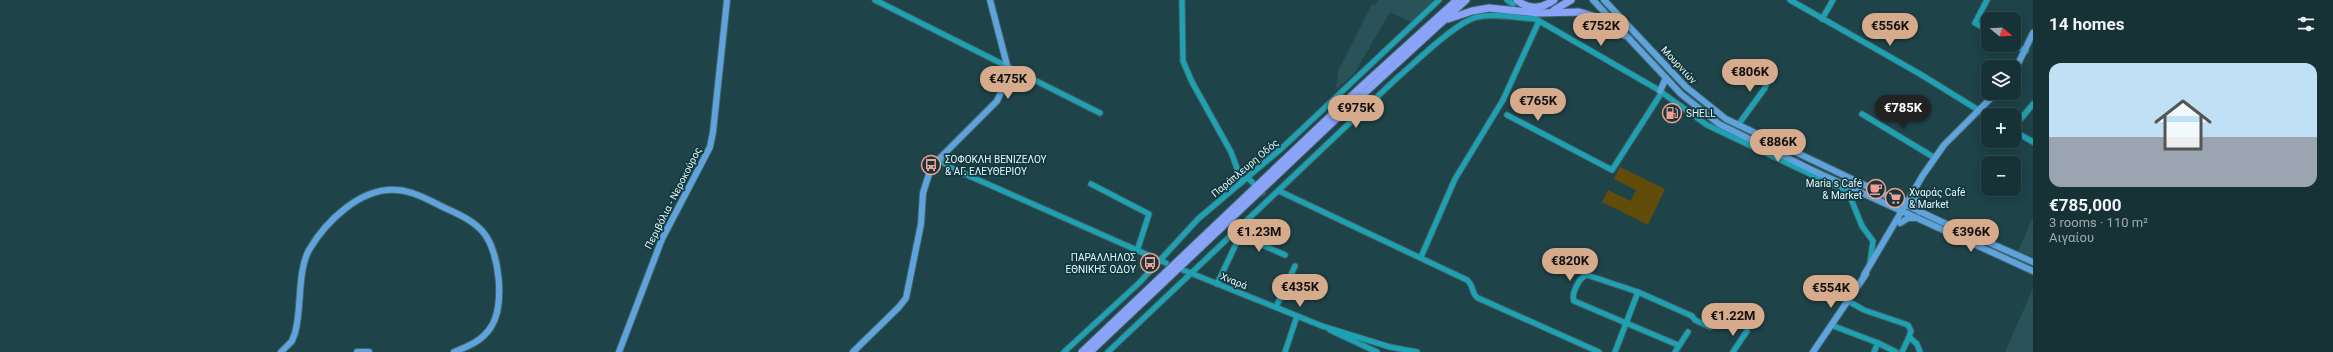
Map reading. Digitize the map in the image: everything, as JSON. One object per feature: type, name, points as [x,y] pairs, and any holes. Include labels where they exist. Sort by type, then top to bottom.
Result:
[{"type":"highway","points":[[1082,352],[1362,86],[1457,0]]},
{"type":"highway","points":[[1090,352],[1466,0]]},
{"type":"highway","points":[[1515,2],[1535,8],[1554,0]]},
{"type":"highway","points":[[1548,12],[1561,7],[1572,0]]},
{"type":"highway","points":[[1444,20],[1472,11],[1489,8],[1548,12],[1579,12],[1594,15],[1624,34]]},
{"type":"main road","name":"Περιβόλια - Νεροκούρος","points":[[619,352],[662,239],[710,147],[713,132],[727,0]]},
{"type":"main road","points":[[853,352],[899,307],[906,298],[921,224],[923,193],[929,174],[939,159],[997,101],[1006,80],[1006,65],[993,14],[992,0]]},
{"type":"main road","points":[[1593,0],[1666,78],[1702,113],[1724,126],[1904,213],[2033,271]]},
{"type":"main road","name":"Μουρνιών","points":[[1604,0],[1686,87],[1708,107],[1738,125],[1894,200],[2033,262]]},
{"type":"main road","points":[[2021,60],[2033,33]]},
{"type":"main road","points":[[1661,91],[1666,78]]},
{"type":"main road","points":[[1864,275],[1870,263],[1904,213],[1935,158],[1957,131],[1989,100]]},
{"type":"main road","points":[[281,352],[292,341],[295,333],[306,258],[314,242],[331,222],[354,202],[364,197],[390,190],[416,195],[461,216],[482,231],[492,246],[496,265],[499,298],[495,321],[479,341],[454,352]]},
{"type":"main road","points":[[1894,200],[1906,199],[1914,195]]},
{"type":"main road","points":[[1914,195],[1916,205],[1920,212]]},
{"type":"main road","points":[[1892,207],[1897,213],[1898,222]]},
{"type":"main road","points":[[1816,351],[1831,325],[1898,222],[1908,218],[1917,218]]},
{"type":"main road","points":[[357,352],[369,352]]},
{"type":"street","points":[[875,0],[1100,113]]},
{"type":"street","points":[[1182,0],[1183,61],[1192,82],[1231,152],[1242,182]]},
{"type":"street","name":"Παράπλευρη Οδός","points":[[1064,352],[1164,262],[1198,219],[1288,143],[1439,0]]},
{"type":"street","points":[[1507,0],[1515,2]]},
{"type":"street","points":[[1790,0],[1920,74],[1979,111]]},
{"type":"street","points":[[1822,19],[1833,0]]},
{"type":"street","points":[[1981,26],[1975,23],[1987,0]]},
{"type":"street","points":[[1108,352],[1397,78],[1464,23],[1486,16],[1535,18],[1661,91],[1707,125],[1844,190],[1851,199],[1862,226],[1873,241],[1870,263]]},
{"type":"street","points":[[1421,257],[1455,179],[1503,100],[1535,18]]},
{"type":"street","points":[[2021,48],[2026,51]]},
{"type":"street","points":[[1738,125],[1765,88],[1772,68]]},
{"type":"street","points":[[1507,114],[1612,170],[1661,91]]},
{"type":"street","points":[[2021,118],[2033,104]]},
{"type":"street","points":[[1862,114],[1935,158]]},
{"type":"street","points":[[2021,135],[2033,142]]},
{"type":"street","points":[[939,159],[949,167],[1164,262]]},
{"type":"street","points":[[1248,178],[1253,184]]},
{"type":"street","points":[[1091,184],[1149,214],[1137,251]]},
{"type":"street","points":[[1279,191],[1467,280],[1471,284],[1474,295],[1478,298],[1599,352]]},
{"type":"street","points":[[1265,195],[1270,199]]},
{"type":"street","points":[[1217,284],[1246,222]]},
{"type":"street","points":[[1240,235],[1285,255]]},
{"type":"street","points":[[1276,307],[1295,266]]},
{"type":"street","name":"Χναρά","points":[[1183,270],[1322,326],[1377,352]]},
{"type":"street","points":[[1678,345],[1626,322],[1574,302],[1574,294],[1582,278],[1587,275],[1638,292],[1692,316],[1695,320],[1710,327]]},
{"type":"street","points":[[1615,352],[1638,292]]},
{"type":"street","points":[[1848,301],[1864,310],[1905,323],[1910,327],[1909,337],[1902,352]]},
{"type":"street","points":[[1284,352],[1297,316]]},
{"type":"street","points":[[1831,325],[1878,342],[1896,352]]},
{"type":"street","name":"Χναρά","points":[[1322,326],[1390,347],[1417,352]]},
{"type":"street","points":[[1732,352],[1747,331]]},
{"type":"street","points":[[1675,352],[1678,345],[1685,339],[1688,332]]},
{"type":"street","points":[[1909,337],[1917,344],[1922,352]]},
{"type":"street","points":[[1874,352],[1878,342]]},
{"type":"shaded area","points":[[1378,0],[1434,0],[1412,23],[1390,12],[1354,74],[1336,89],[1338,71],[1372,4],[1375,5]]},
{"type":"shaded area","points":[[1620,167],[1665,189],[1648,225],[1602,202],[1608,190],[1631,201],[1636,190],[1614,179]]},
{"type":"shaded area","points":[[2033,217],[2033,257],[2018,251]]},
{"type":"shaded area","points":[[2033,288],[2033,352],[2005,352],[2028,300]]},
{"type":"tunnel","points":[[1513,4],[1532,16]]},
{"type":"tunnel","points":[[1258,188],[1265,195]]},
{"type":"place","name":"SHELL","points":[[1672,113]]},
{"type":"place","name":"ΣΟΦΟΚΛΗ ΒΕΝΙΖΕΛΟΥ & ΑΓ. ΕΛΕΥΘΕΡΙΟΥ","points":[[931,165]]},
{"type":"place","name":"Maria s Café & Market","points":[[1876,189]]},
{"type":"place","name":"Χναράς Café & Market","points":[[1895,198]]},
{"type":"place","name":"ΠΑΡΑΛΛΗΛΟΣ ΕΘΝΙΚΗΣ ΟΔΟΥ","points":[[1150,263]]}]
